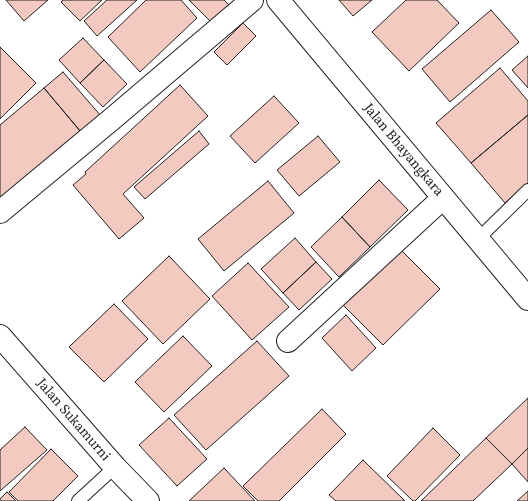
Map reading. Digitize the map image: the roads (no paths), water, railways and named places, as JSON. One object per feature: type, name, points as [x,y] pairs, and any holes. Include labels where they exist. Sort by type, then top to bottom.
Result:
[{"type":"street","points":[[0,212],[252,0]]},
{"type":"street","name":"Jalan Bhayangkara","points":[[278,0],[528,299]]},
{"type":"street","points":[[288,341],[443,198]]},
{"type":"street","name":"Jalan Sukamurni","points":[[0,336],[115,467],[148,501]]},
{"type":"lane","points":[[478,239],[528,190]]},
{"type":"lane","points":[[78,501],[115,467]]}]
